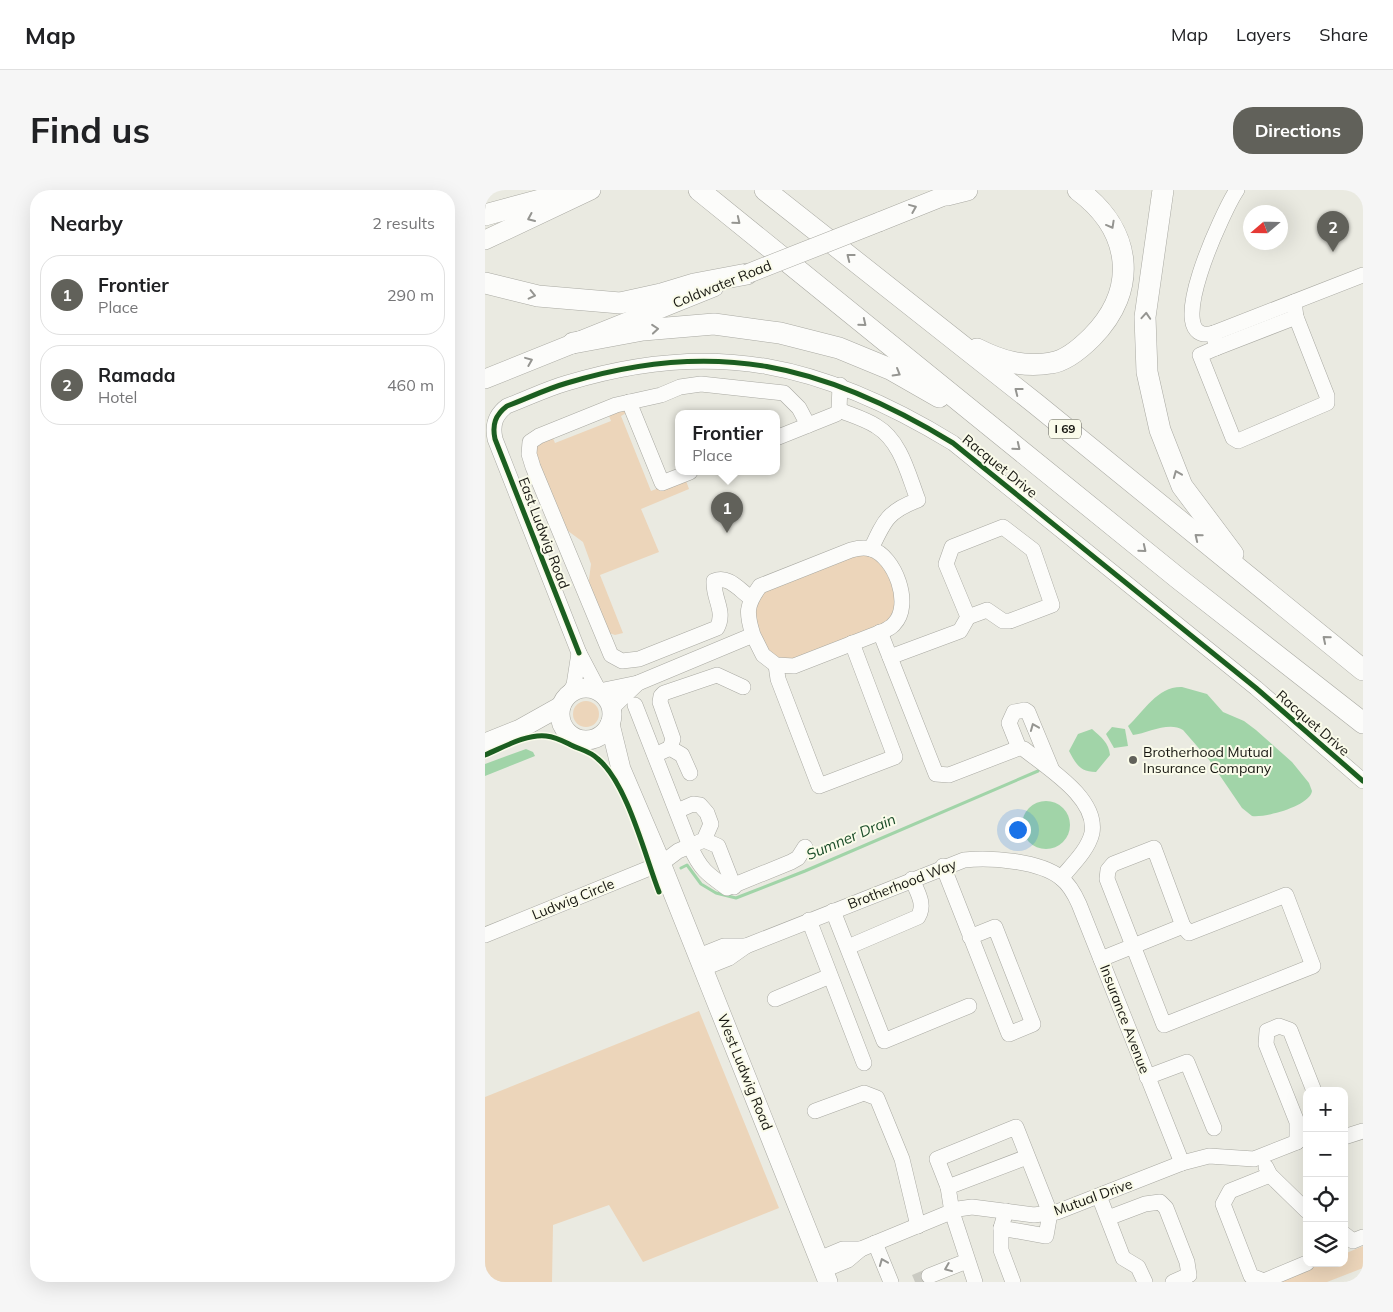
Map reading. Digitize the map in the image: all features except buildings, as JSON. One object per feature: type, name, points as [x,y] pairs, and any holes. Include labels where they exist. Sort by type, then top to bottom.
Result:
[{"type":"highway","points":[[485,215],[577,190]]},
{"type":"highway","points":[[699,190],[1363,724]]},
{"type":"highway","name":"I 69","points":[[765,190],[941,329],[1363,670]]},
{"type":"highway","points":[[941,329],[978,350],[1017,365],[1052,363],[1079,350],[1107,321],[1121,289],[1124,259],[1113,224],[1094,202],[1079,190]]},
{"type":"highway","points":[[1163,190],[1145,316],[1147,372],[1159,430],[1182,486],[1223,543],[1270,596]]},
{"type":"highway","points":[[485,283],[538,296],[620,303],[694,284],[747,274]]},
{"type":"highway","points":[[573,343],[643,330],[714,324],[780,333],[839,348],[890,369],[999,432]]},
{"type":"main road","points":[[485,240],[591,190]]},
{"type":"main road","name":"Coldwater Road","points":[[485,379],[958,192]]},
{"type":"main road","points":[[485,743],[520,729],[580,689],[593,689],[609,702],[621,769]]},
{"type":"main road","points":[[565,700],[561,721],[574,736],[595,738],[607,730],[611,719]]},
{"type":"main road","points":[[520,729],[545,727],[574,736],[605,752],[621,769],[630,784],[661,863]]},
{"type":"main road","name":"West Ludwig Road","points":[[661,863],[824,1270]]},
{"type":"street","points":[[1237,190],[1216,231],[1200,272],[1190,318],[1192,327],[1197,333],[1215,340],[1296,317]]},
{"type":"street","points":[[1294,302],[1296,317],[1327,396],[1327,403],[1238,441],[1233,438],[1200,354],[1215,340],[1294,302],[1363,275]]},
{"type":"street","name":"Racquet Drive","points":[[495,421],[499,412],[507,406],[566,383],[611,372],[680,361],[742,362],[808,374],[840,385],[908,415],[953,443],[1256,688],[1363,781]]},
{"type":"street","points":[[751,598],[729,580],[721,578],[714,581],[714,590],[721,611],[721,622],[717,628],[639,659],[622,661],[611,655],[531,460],[529,454],[530,442],[569,424],[629,402],[661,395],[680,387],[719,385],[784,393],[799,408],[807,425]]},
{"type":"street","points":[[780,436],[836,414],[839,410],[840,385]]},
{"type":"street","points":[[629,402],[662,483],[682,475]]},
{"type":"street","points":[[839,410],[876,426],[890,437],[900,453],[918,500],[899,507],[887,517],[871,549]]},
{"type":"street","name":"East Ludwig Road","points":[[495,421],[495,439],[579,653],[599,692]]},
{"type":"street","points":[[890,657],[960,631],[968,617],[987,610],[1003,621],[1010,621],[1052,605],[1033,550],[1003,527],[952,547],[946,564],[968,617]]},
{"type":"street","points":[[540,554],[564,544]]},
{"type":"street","points":[[871,549],[891,566],[902,596],[900,615],[894,624],[881,632],[794,666],[776,664],[763,655],[753,635],[747,616],[751,598],[760,586],[851,550],[871,549]]},
{"type":"street","points":[[881,632],[936,774],[949,775],[1019,748],[1024,749],[1052,772],[1084,802],[1091,816],[1092,833],[1086,848],[1061,878]]},
{"type":"street","points":[[599,692],[638,683],[753,635]]},
{"type":"street","points":[[776,664],[778,679],[819,786],[895,757],[852,643]]},
{"type":"street","points":[[565,700],[574,684],[579,653]]},
{"type":"street","points":[[695,658],[703,678]]},
{"type":"street","points":[[655,754],[670,748],[673,739],[673,733],[660,702],[661,696],[664,693],[717,674],[743,687]]},
{"type":"street","points":[[611,719],[615,705],[638,683]]},
{"type":"street","points":[[635,705],[677,811],[697,843],[699,865],[705,873],[727,888],[791,862],[797,858],[805,846]]},
{"type":"street","points":[[1019,748],[1009,723],[1014,712],[1025,710],[1028,712],[1052,772]]},
{"type":"street","points":[[670,748],[682,755],[690,773]]},
{"type":"street","points":[[677,811],[693,804],[704,808],[711,824],[697,843]]},
{"type":"street","points":[[697,843],[718,846],[734,886]]},
{"type":"street","name":"Ludwig Circle","points":[[485,934],[661,863],[678,850],[697,843]]},
{"type":"street","points":[[1154,848],[1183,926],[1189,933],[1286,895],[1313,966],[1164,1025],[1107,879],[1108,870],[1113,864],[1154,848]]},
{"type":"street","name":"Brotherhood Way","points":[[701,962],[724,946],[745,946],[943,866],[964,860],[982,858],[1033,866],[1061,878]]},
{"type":"street","points":[[943,866],[970,937],[1009,1034],[1033,1024],[995,927],[970,937]]},
{"type":"street","name":"Insurance Avenue","points":[[1061,878],[1073,891],[1079,904],[1181,1163]]},
{"type":"street","points":[[847,947],[919,917],[922,911],[922,904],[912,879]]},
{"type":"street","points":[[833,911],[884,1041],[969,1006]]},
{"type":"street","points":[[809,920],[864,1063]]},
{"type":"street","points":[[1101,958],[1183,926]]},
{"type":"street","points":[[775,999],[830,976]]},
{"type":"street","points":[[1302,1144],[1302,1117],[1266,1044],[1267,1031],[1279,1026],[1290,1030],[1312,1087]]},
{"type":"street","points":[[1147,1077],[1187,1062],[1214,1128]]},
{"type":"street","points":[[815,1111],[864,1093],[877,1098],[902,1159],[918,1226]]},
{"type":"street","points":[[975,1282],[952,1212],[948,1187],[937,1159],[1016,1128],[1050,1213],[1046,1236],[1001,1228]]},
{"type":"street","points":[[1348,1136],[1363,1130]]},
{"type":"street","name":"Mutual Drive","points":[[824,1270],[847,1260],[861,1249],[952,1212],[972,1207],[1035,1215],[1057,1212],[1181,1163],[1209,1156],[1254,1160],[1302,1144]]},
{"type":"street","points":[[1262,1156],[1270,1176],[1303,1207]]},
{"type":"street","points":[[948,1187],[1027,1157]]},
{"type":"street","points":[[1270,1176],[1229,1192],[1223,1204],[1251,1276],[1264,1281],[1303,1265]]},
{"type":"street","points":[[1099,1196],[1123,1258],[1138,1267],[1145,1282]]},
{"type":"street","points":[[1107,1218],[1145,1204],[1160,1202],[1166,1208],[1187,1262],[1189,1275],[1173,1282]]},
{"type":"street","points":[[1006,1211],[1001,1228],[1001,1250],[1013,1282]]},
{"type":"street","points":[[1348,1237],[1353,1241],[1363,1237]]},
{"type":"street","points":[[875,1243],[891,1282]]},
{"type":"street","points":[[929,1276],[967,1261]]},
{"type":"shaded area","points":[[624,407],[628,412],[621,416],[651,491],[685,478],[689,489],[641,509],[659,552],[600,575],[623,633],[615,635],[609,633],[588,587],[591,564],[583,542],[564,528],[535,453],[535,447],[552,436],[555,443],[611,421],[608,413]]},
{"type":"shaded area","points":[[854,555],[870,555],[881,564],[890,578],[897,600],[893,614],[888,622],[792,661],[781,660],[769,652],[753,618],[756,602],[765,592]]},
{"type":"shaded area","points":[[1182,687],[1207,694],[1223,712],[1244,721],[1292,762],[1309,783],[1312,791],[1304,802],[1276,813],[1252,816],[1242,808],[1210,761],[1183,730],[1165,727],[1133,735],[1128,726],[1152,701],[1166,691]]},
{"type":"shaded area","points":[[586,701],[595,705],[599,714],[595,723],[586,727],[577,723],[573,714],[577,705]]},
{"type":"shaded area","points":[[1112,727],[1125,729],[1128,746],[1114,748],[1106,734]]},
{"type":"shaded area","points":[[1092,729],[1106,744],[1110,755],[1096,772],[1082,769],[1069,751],[1078,734]]},
{"type":"shaded area","points":[[526,749],[533,752],[535,756],[485,776],[485,764]]},
{"type":"shaded area","points":[[1046,801],[1055,803],[1063,808],[1068,816],[1070,825],[1068,834],[1063,842],[1055,847],[1046,849],[1037,847],[1029,842],[1024,834],[1022,825],[1024,816],[1029,808],[1037,803]]},
{"type":"shaded area","points":[[699,1011],[779,1208],[643,1262],[609,1205],[553,1225],[552,1282],[485,1282],[485,1097]]},
{"type":"shaded area","points":[[1363,1246],[1363,1268],[1327,1282],[1275,1282],[1312,1267],[1348,1267],[1348,1252]]},
{"type":"waterway","name":"Sumner Drain","points":[[681,868],[687,865],[701,884],[716,893],[736,898],[805,871],[1038,771]]},
{"type":"tunnel","points":[[915,1282],[929,1276]]},
{"type":"cycle path","points":[[579,653],[495,439],[494,425],[497,417],[507,406],[544,391],[621,369],[671,362],[720,361],[767,367],[813,377],[859,394],[905,416],[953,443],[1256,688],[1363,781]]},
{"type":"cycle path","points":[[485,755],[523,739],[546,736],[559,739],[595,756],[618,785],[634,821],[659,892]]},
{"type":"place","name":"Ramada","points":[[1333,252]]},
{"type":"place","name":"Frontier","points":[[727,533]]},
{"type":"place","name":"Brotherhood Mutual Insurance Company","points":[[1133,760]]}]
